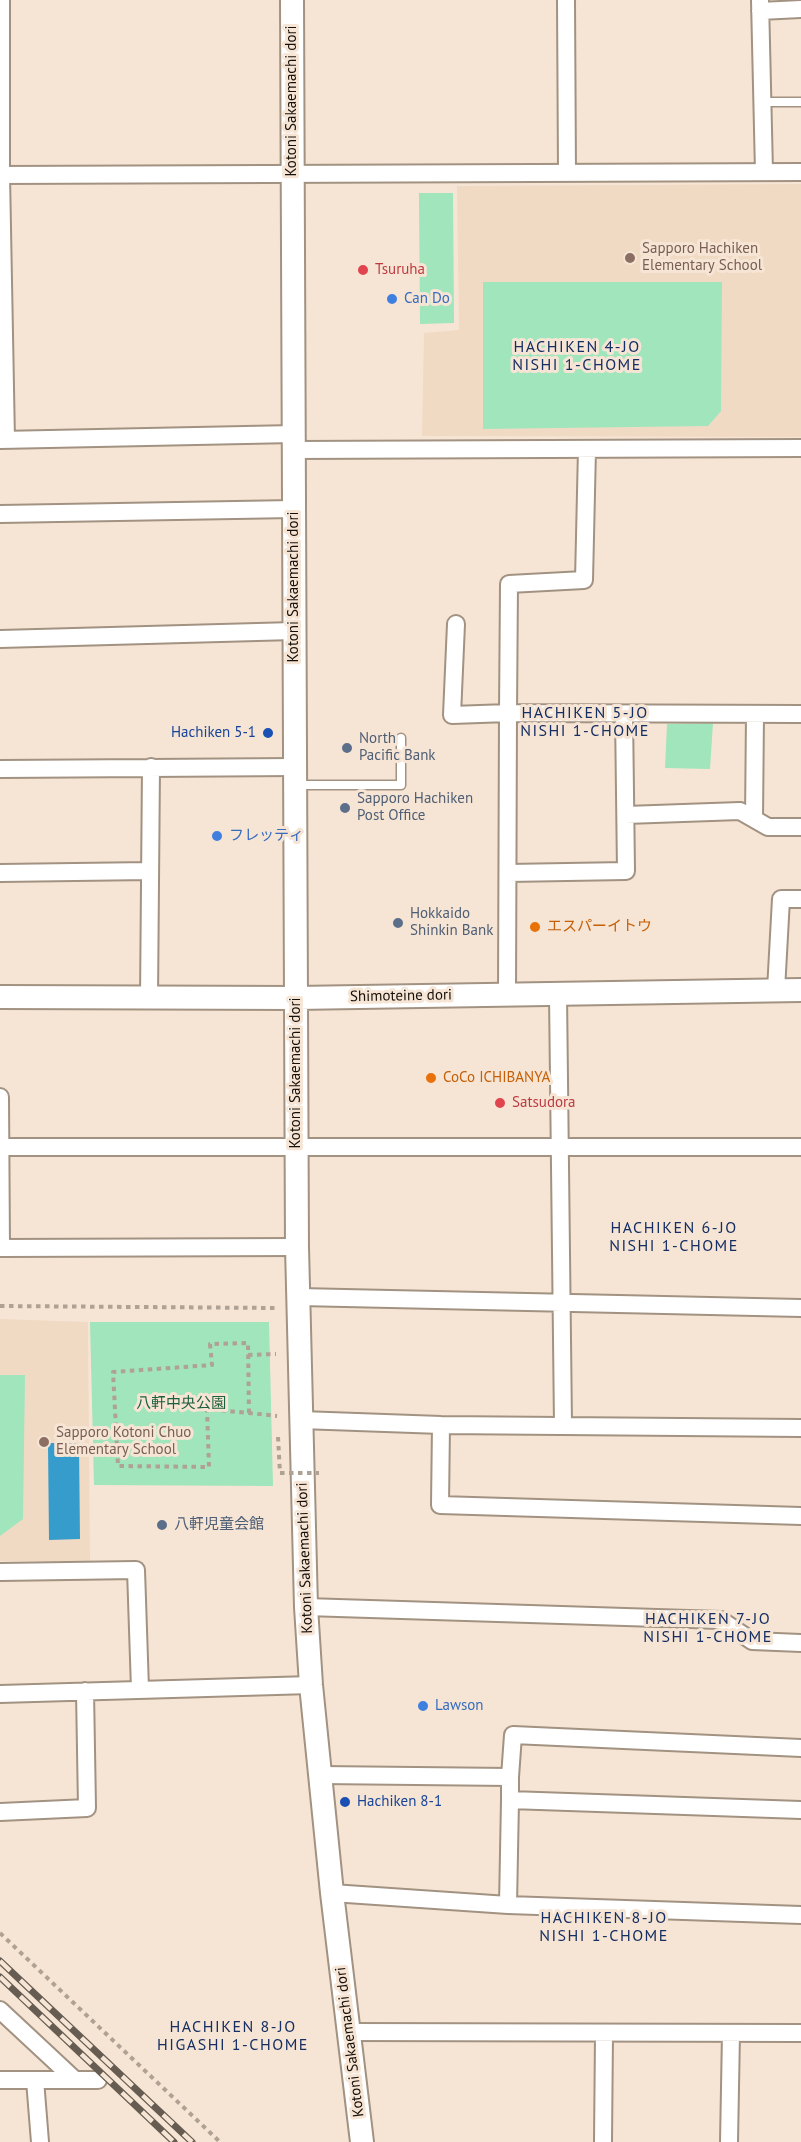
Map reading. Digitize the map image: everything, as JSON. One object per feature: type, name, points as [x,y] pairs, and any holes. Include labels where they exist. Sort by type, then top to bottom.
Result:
[{"type":"main road","name":"Kotoni Sakaemachi dori","points":[[292,0],[297,1247],[306,1607],[310,1685],[362,2142]]},
{"type":"main road","name":"Shimoteine dori","points":[[0,997],[296,998],[801,990]]},
{"type":"street","points":[[1,0],[3,440],[294,442],[587,449],[801,448]]},
{"type":"street","points":[[566,0],[567,173]]},
{"type":"street","points":[[764,172],[760,5],[801,9]]},
{"type":"street","points":[[1,175],[801,171]]},
{"type":"street","points":[[507,994],[509,584],[584,580],[587,449]]},
{"type":"street","points":[[0,514],[294,509]]},
{"type":"street","points":[[456,624],[452,715],[508,713],[801,714]]},
{"type":"street","points":[[0,639],[294,631]]},
{"type":"street","points":[[508,873],[626,871],[624,714]]},
{"type":"street","points":[[754,819],[755,714]]},
{"type":"street","points":[[149,999],[151,767]]},
{"type":"street","points":[[0,769],[151,767],[295,776]]},
{"type":"street","points":[[626,815],[740,812],[768,827],[801,827]]},
{"type":"street","points":[[0,873],[150,871]]},
{"type":"street","points":[[776,990],[781,899],[801,899]]},
{"type":"street","points":[[558,993],[563,1425]]},
{"type":"street","points":[[0,1097],[1,1248],[297,1247]]},
{"type":"street","points":[[2,1147],[801,1147]]},
{"type":"street","points":[[299,1297],[801,1308]]},
{"type":"street","points":[[301,1420],[441,1425],[801,1428]]},
{"type":"street","points":[[441,1425],[440,1505],[801,1516]]},
{"type":"street","points":[[0,1572],[136,1570],[140,1689]]},
{"type":"street","points":[[306,1607],[721,1620],[752,1641],[801,1643]]},
{"type":"street","points":[[0,1694],[310,1685]]},
{"type":"street","points":[[0,1812],[87,1808],[85,1691]]},
{"type":"street","points":[[508,1905],[513,1736],[801,1748]]},
{"type":"street","points":[[320,1775],[510,1777]]},
{"type":"street","points":[[510,1800],[801,1810]]},
{"type":"street","points":[[332,1893],[508,1905],[801,1915]]},
{"type":"street","points":[[0,2010],[74,2079]]},
{"type":"street","points":[[350,2032],[801,2033]]},
{"type":"street","points":[[729,2142],[731,2033]]},
{"type":"street","points":[[603,2142],[604,2034]]},
{"type":"street","points":[[0,2080],[98,2080]]},
{"type":"street","points":[[35,2080],[40,2142]]},
{"type":"lane","points":[[762,102],[801,102]]},
{"type":"lane","points":[[295,776],[401,785],[401,738]]},
{"type":"path","points":[[0,1306],[276,1308]]},
{"type":"path","points":[[249,1413],[248,1343],[210,1344],[212,1365],[113,1372],[118,1466],[209,1467],[207,1409],[277,1416]]},
{"type":"path","points":[[248,1355],[276,1354]]},
{"type":"path","points":[[278,1437],[280,1473],[319,1473]]},
{"type":"path","points":[[0,1934],[220,2142]]},
{"type":"shaded area","name":"Sapporo Hachiken Elementary School","points":[[801,184],[801,437],[422,436],[424,333],[459,330],[457,186]]},
{"type":"shaded area","name":"Sapporo Kotoni Chuo Elementary School","points":[[0,1319],[88,1322],[90,1562],[0,1561]]},
{"type":"green space","points":[[419,193],[453,193],[454,323],[420,324]]},
{"type":"green space","points":[[483,282],[722,282],[721,411],[708,426],[483,429]]},
{"type":"green space","points":[[713,723],[710,769],[665,768],[667,724]]},
{"type":"green space","name":"八軒中央公園","points":[[90,1322],[269,1322],[273,1486],[94,1485]]},
{"type":"green space","points":[[0,1375],[25,1375],[23,1519],[0,1536]]},
{"type":"water","points":[[48,1443],[79,1443],[80,1539],[49,1540]]},
{"type":"railway","points":[[0,1961],[192,2142]]},
{"type":"railway","points":[[0,1977],[174,2142]]},
{"type":"place","name":"Sapporo Hachiken Elementary School","points":[[630,258]]},
{"type":"place","name":"Tsuruha","points":[[363,270]]},
{"type":"place","name":"Can Do","points":[[392,299]]},
{"type":"place","name":"Hachiken 5-1","points":[[268,733]]},
{"type":"place","name":"North Pacific Bank","points":[[347,748]]},
{"type":"place","name":"Sapporo Hachiken Post Office","points":[[345,808]]},
{"type":"place","name":"フレッティ","points":[[217,836]]},
{"type":"place","name":"Hokkaido Shinkin Bank","points":[[398,923]]},
{"type":"place","name":"エスパーイトウ","points":[[535,927]]},
{"type":"place","name":"CoCo ICHIBANYA","points":[[431,1078]]},
{"type":"place","name":"Satsudora","points":[[500,1103]]},
{"type":"place","name":"Sapporo Kotoni Chuo Elementary School","points":[[44,1442]]},
{"type":"place","name":"八軒児童会館","points":[[162,1525]]},
{"type":"place","name":"Lawson","points":[[423,1706]]},
{"type":"place","name":"Hachiken 8-1","points":[[345,1802]]},
{"type":"district","name":"HACHIKEN 4-JO NISHI 1-CHOME","points":[[577,356]]},
{"type":"district","name":"HACHIKEN 5-JO NISHI 1-CHOME","points":[[585,722]]},
{"type":"district","name":"HACHIKEN 6-JO NISHI 1-CHOME","points":[[674,1237]]},
{"type":"district","name":"HACHIKEN 7-JO NISHI 1-CHOME","points":[[708,1628]]},
{"type":"district","name":"HACHIKEN 8-JO NISHI 1-CHOME","points":[[604,1927]]},
{"type":"district","name":"HACHIKEN 8-JO HIGASHI 1-CHOME","points":[[233,2036]]}]
